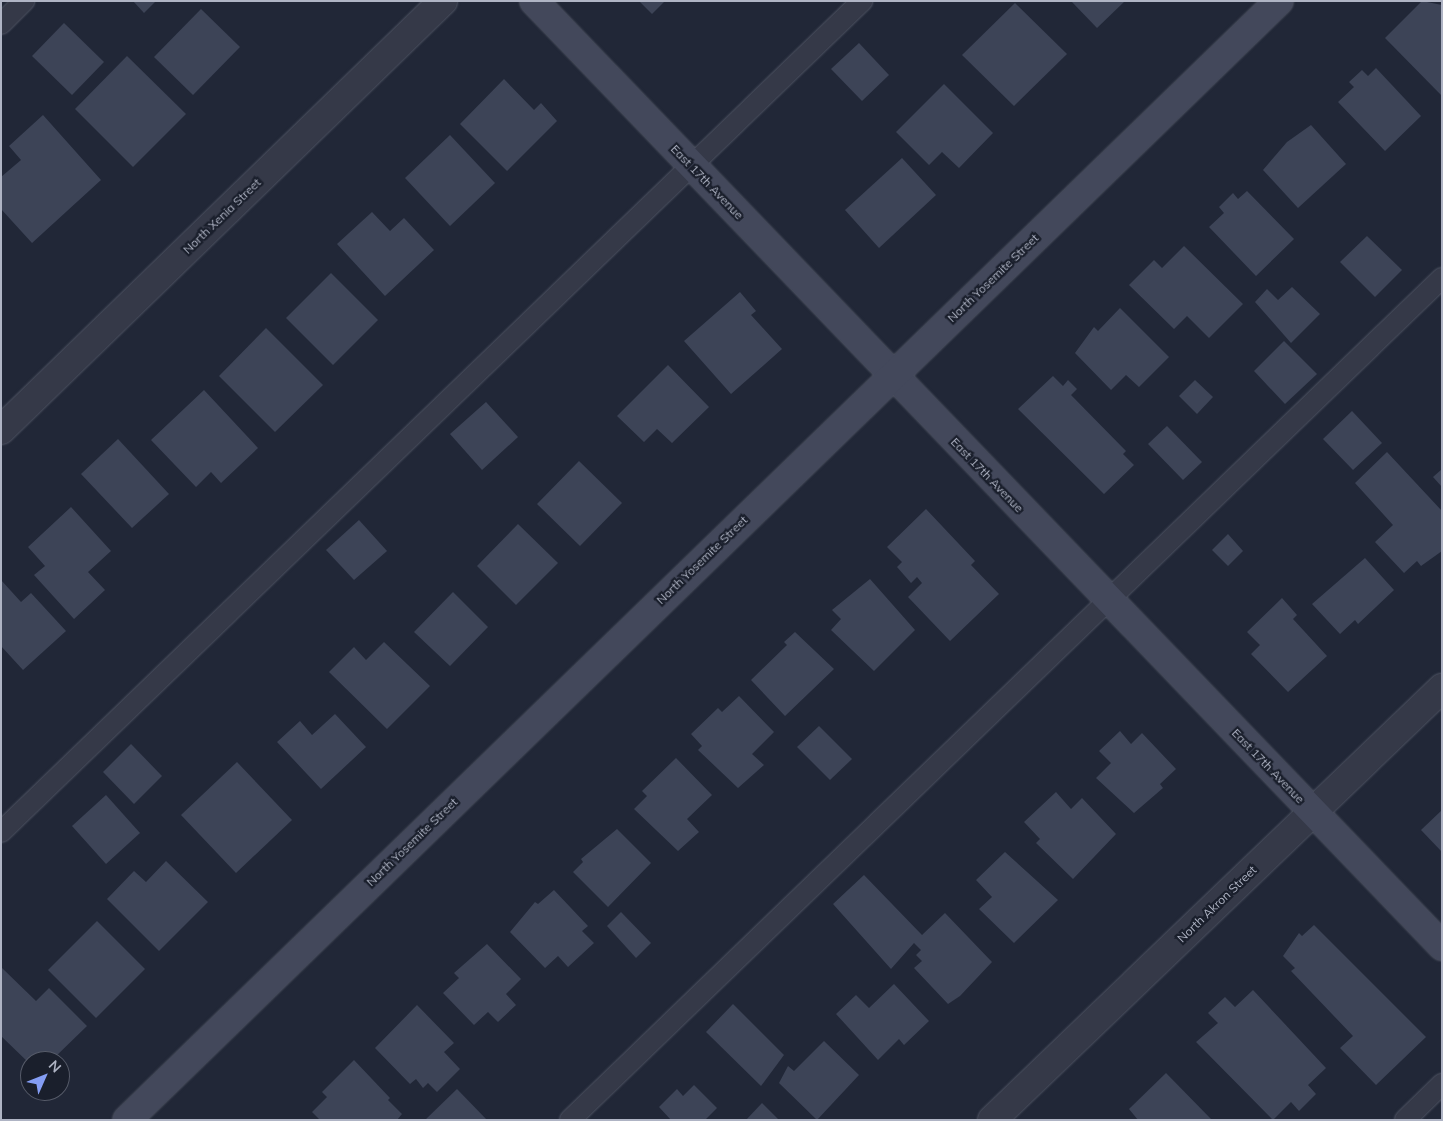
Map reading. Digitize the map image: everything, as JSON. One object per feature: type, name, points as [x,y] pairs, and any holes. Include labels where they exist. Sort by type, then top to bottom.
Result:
[{"type":"main road","name":"East 17th Avenue","points":[[534,1],[891,376],[1442,946]]},
{"type":"main road","name":"North Yosemite Street","points":[[127,1120],[1279,1]]},
{"type":"street","name":"North Xenia Street","points":[[1,430],[443,1]]},
{"type":"street","name":"North Akron Street","points":[[992,1120],[1442,688]]},
{"type":"lane","points":[[1,24],[24,1]]},
{"type":"lane","points":[[1,832],[862,1]]},
{"type":"lane","points":[[570,1120],[1442,278]]},
{"type":"lane","points":[[1405,1120],[1442,1084]]},
{"type":"building","points":[[133,1],[156,1],[144,13]]},
{"type":"building","points":[[639,1],[665,1],[652,14]]},
{"type":"building","points":[[1071,1],[1125,1],[1097,28]]},
{"type":"building","points":[[1422,1],[1442,5],[1442,96],[1385,38]]},
{"type":"building","points":[[1015,3],[1067,54],[1014,106],[962,55]]},
{"type":"building","points":[[201,9],[240,47],[193,95],[154,57]]},
{"type":"building","points":[[64,23],[104,62],[72,95],[32,56]]},
{"type":"building","points":[[859,43],[889,75],[862,101],[831,69]]},
{"type":"building","points":[[127,56],[186,114],[133,167],[75,109]]},
{"type":"building","points":[[1376,68],[1421,116],[1385,151],[1338,102],[1354,87],[1349,82],[1362,70],[1368,76]]},
{"type":"building","points":[[504,79],[534,110],[541,103],[557,121],[507,171],[460,124]]},
{"type":"building","points":[[944,84],[993,133],[959,168],[942,152],[929,165],[896,132]]},
{"type":"building","points":[[43,115],[101,180],[32,243],[1,209],[1,177],[21,160],[9,146]]},
{"type":"building","points":[[1311,125],[1346,164],[1298,208],[1263,170],[1287,142]]},
{"type":"building","points":[[450,135],[495,183],[450,226],[405,178]]},
{"type":"building","points":[[902,158],[936,195],[879,248],[845,210]]},
{"type":"building","points":[[1247,191],[1294,239],[1256,276],[1209,227],[1224,213],[1219,207],[1233,193],[1238,199]]},
{"type":"building","points":[[372,212],[390,231],[404,218],[434,250],[385,296],[337,244]]},
{"type":"building","points":[[1367,236],[1402,270],[1375,297],[1340,262]]},
{"type":"building","points":[[1184,246],[1243,304],[1209,338],[1187,316],[1174,329],[1129,285],[1154,260],[1162,268]]},
{"type":"building","points":[[331,273],[378,320],[333,365],[286,318]]},
{"type":"building","points":[[1292,287],[1320,314],[1291,343],[1255,302],[1267,289],[1278,300]]},
{"type":"building","points":[[740,292],[756,311],[751,315],[782,349],[731,394],[684,341]]},
{"type":"building","points":[[1120,308],[1169,357],[1139,387],[1126,375],[1111,390],[1075,353],[1094,327],[1098,331]]},
{"type":"building","points":[[266,328],[323,385],[275,432],[219,376]]},
{"type":"building","points":[[1284,341],[1317,374],[1285,404],[1254,371]]},
{"type":"building","points":[[668,365],[709,407],[672,443],[657,429],[644,442],[617,416]]},
{"type":"building","points":[[1053,376],[1063,386],[1068,380],[1077,389],[1071,395],[1126,451],[1123,454],[1134,465],[1104,494],[1018,409]]},
{"type":"building","points":[[1195,380],[1213,397],[1197,414],[1179,396]]},
{"type":"building","points":[[204,390],[258,448],[221,483],[211,472],[196,487],[151,440]]},
{"type":"building","points":[[486,402],[518,437],[482,470],[450,434]]},
{"type":"building","points":[[1352,411],[1382,443],[1353,470],[1323,439]]},
{"type":"building","points":[[1167,426],[1202,462],[1183,480],[1148,444]]},
{"type":"building","points":[[118,439],[169,494],[132,528],[81,474]]},
{"type":"building","points":[[1387,452],[1442,511],[1442,551],[1421,566],[1417,561],[1404,573],[1375,542],[1393,525],[1355,483]]},
{"type":"building","points":[[579,461],[622,503],[580,546],[537,504]]},
{"type":"building","points":[[1442,469],[1442,487],[1433,477]]},
{"type":"building","points":[[71,507],[111,551],[88,572],[105,590],[74,619],[34,575],[45,566],[28,547]]},
{"type":"building","points":[[926,509],[975,561],[971,565],[999,594],[950,641],[908,597],[922,583],[917,577],[911,583],[897,567],[902,562],[887,547]]},
{"type":"building","points":[[359,520],[387,551],[354,580],[326,550]]},
{"type":"building","points":[[518,524],[558,563],[516,605],[477,566]]},
{"type":"building","points":[[1228,534],[1243,551],[1228,566],[1212,550]]},
{"type":"building","points":[[1365,558],[1394,590],[1358,624],[1355,620],[1340,634],[1312,604]]},
{"type":"building","points":[[870,579],[915,630],[874,671],[831,630],[841,619],[832,610]]},
{"type":"building","points":[[1,580],[21,602],[31,593],[66,631],[23,670],[1,646]]},
{"type":"building","points":[[453,592],[488,627],[450,666],[414,632]]},
{"type":"building","points":[[1282,598],[1297,615],[1293,619],[1327,656],[1288,692],[1251,654],[1260,645],[1247,632]]},
{"type":"building","points":[[795,632],[834,669],[785,716],[751,680],[787,645],[784,642]]},
{"type":"building","points":[[384,642],[430,686],[387,729],[329,672],[354,647],[366,660]]},
{"type":"building","points":[[739,696],[774,732],[752,754],[764,765],[738,788],[698,750],[702,746],[691,734],[718,708],[722,712]]},
{"type":"building","points":[[335,714],[366,747],[321,789],[277,742],[300,721],[312,735]]},
{"type":"building","points":[[819,726],[852,759],[830,780],[797,747]]},
{"type":"building","points":[[1120,731],[1131,744],[1142,733],[1176,769],[1160,784],[1163,788],[1134,813],[1096,778],[1111,763],[1099,751]]},
{"type":"building","points":[[131,744],[162,776],[134,804],[103,772]]},
{"type":"building","points":[[676,758],[712,795],[687,819],[699,832],[678,851],[634,809],[647,796],[642,791]]},
{"type":"building","points":[[237,762],[292,820],[236,873],[181,815]]},
{"type":"building","points":[[1056,792],[1071,809],[1082,798],[1116,834],[1073,879],[1036,843],[1040,839],[1024,822]]},
{"type":"building","points":[[106,795],[140,833],[106,864],[72,826]]},
{"type":"building","points":[[1442,810],[1442,852],[1421,830]]},
{"type":"building","points":[[617,829],[651,863],[608,907],[573,872],[583,862],[581,859]]},
{"type":"building","points":[[1005,852],[1058,900],[1014,943],[979,909],[992,897],[976,880]]},
{"type":"building","points":[[166,861],[208,902],[159,951],[107,899],[134,871],[146,882]]},
{"type":"building","points":[[864,875],[922,935],[945,913],[992,962],[960,996],[948,1004],[914,968],[922,961],[916,955],[921,950],[914,943],[891,969],[833,904]]},
{"type":"building","points":[[554,890],[588,926],[582,931],[594,943],[568,967],[558,956],[545,968],[510,932],[535,902],[538,904]]},
{"type":"building","points":[[621,912],[651,943],[636,958],[607,926]]},
{"type":"building","points":[[97,921],[145,969],[96,1018],[48,970]]},
{"type":"building","points":[[1314,925],[1426,1037],[1376,1085],[1340,1048],[1353,1036],[1291,971],[1295,968],[1283,956],[1299,933],[1302,936]]},
{"type":"building","points":[[487,944],[521,979],[506,994],[516,1005],[498,1022],[488,1012],[474,1025],[443,993],[459,978],[454,973]]},
{"type":"building","points":[[1,967],[36,1001],[49,988],[87,1026],[61,1051],[20,1051],[20,1054],[1,1036]]},
{"type":"building","points":[[894,984],[929,1021],[904,1045],[899,1039],[878,1060],[836,1014],[856,995],[869,1008]]},
{"type":"building","points":[[1253,990],[1326,1068],[1308,1085],[1316,1094],[1299,1111],[1291,1102],[1273,1120],[1196,1042],[1218,1023],[1208,1013],[1225,997],[1235,1007]]},
{"type":"building","points":[[733,1004],[784,1055],[761,1086],[706,1032]]},
{"type":"building","points":[[417,1005],[454,1043],[444,1052],[460,1069],[437,1092],[428,1083],[423,1088],[416,1079],[410,1084],[375,1048]]},
{"type":"building","points":[[824,1041],[859,1075],[817,1120],[779,1083],[788,1066],[794,1071]]},
{"type":"building","points":[[354,1060],[390,1098],[388,1100],[402,1114],[397,1120],[320,1120],[312,1112],[327,1097],[322,1092]]},
{"type":"building","points":[[1166,1073],[1212,1120],[1138,1120],[1129,1109]]},
{"type":"building","points":[[694,1085],[717,1108],[705,1120],[671,1120],[659,1107],[677,1089],[683,1096]]},
{"type":"building","points":[[457,1089],[487,1120],[425,1120]]},
{"type":"building","points":[[762,1103],[779,1120],[746,1120]]}]
